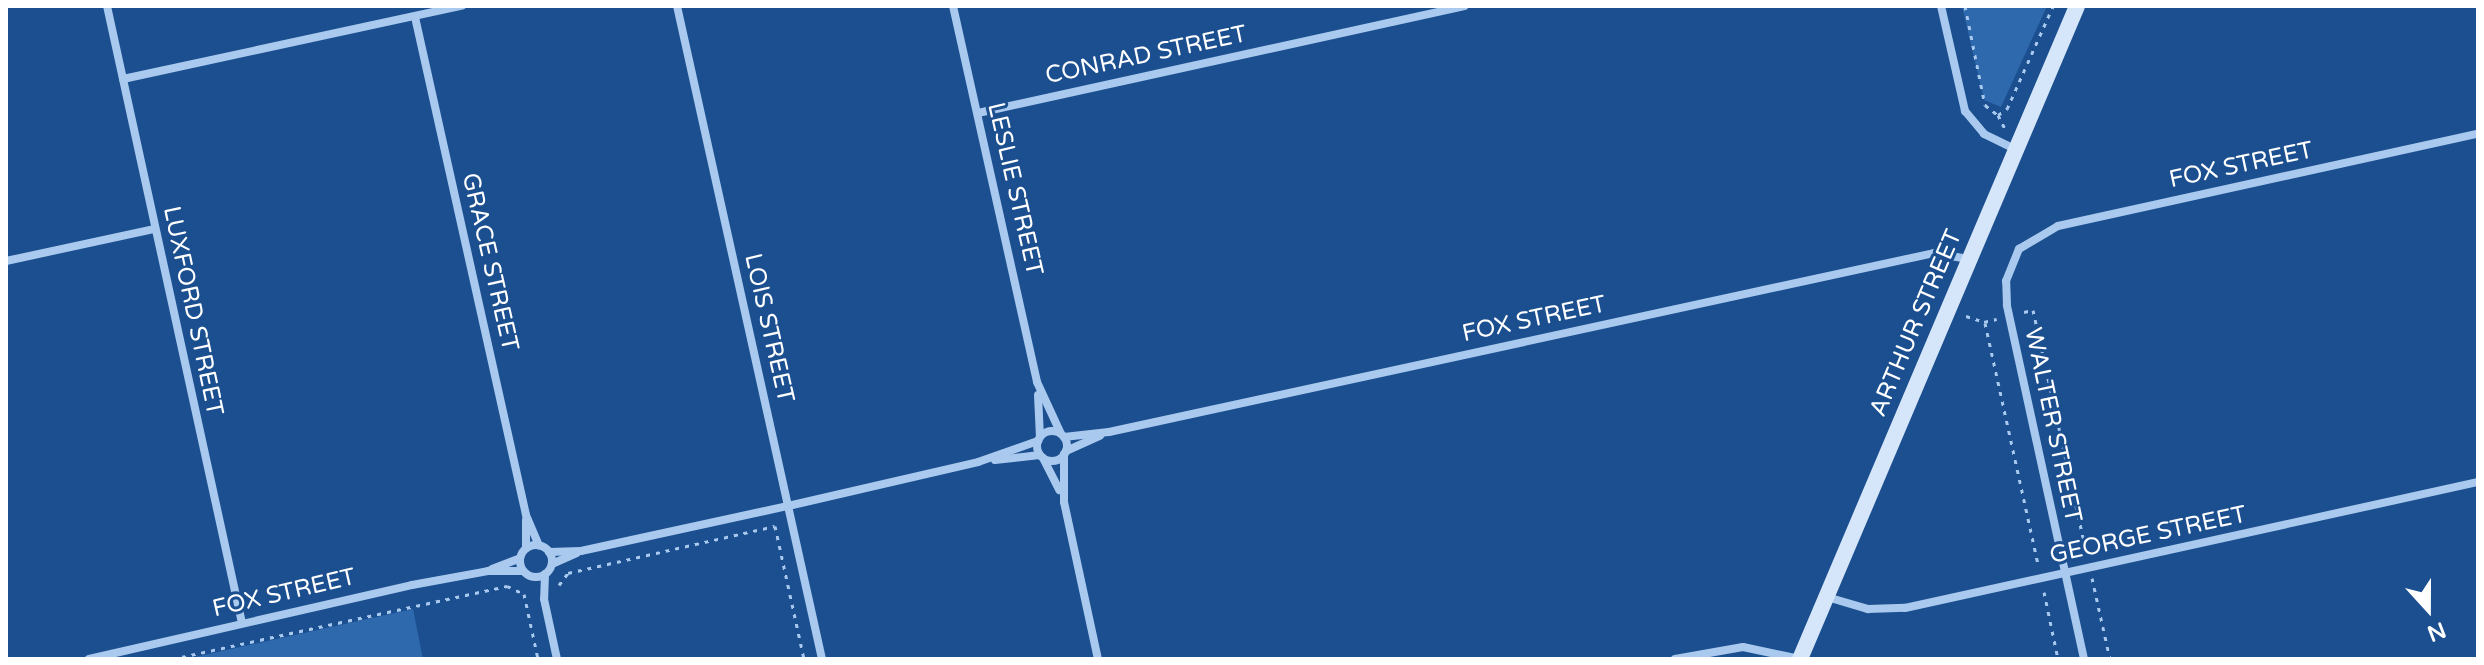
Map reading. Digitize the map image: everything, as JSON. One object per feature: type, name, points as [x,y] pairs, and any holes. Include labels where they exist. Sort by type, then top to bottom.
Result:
[{"type":"street","name":"LUXFORD STREET","points":[[107,6],[242,623]]},
{"type":"street","points":[[123,79],[462,6]]},
{"type":"street","name":"LOIS STREET","points":[[677,6],[822,659]]},
{"type":"street","name":"LESLIE STREET","points":[[953,6],[1037,382],[1039,439]]},
{"type":"street","name":"CONRAD STREET","points":[[978,113],[1464,6]]},
{"type":"street","points":[[1941,6],[1965,111],[1984,134],[2015,149]]},
{"type":"street","name":"ARTHUR STREET","points":[[1800,659],[2077,6]]},
{"type":"street","name":"GRACE STREET","points":[[415,17],[526,515],[539,545]]},
{"type":"street","name":"FOX STREET","points":[[2019,249],[2058,226],[2478,134]]},
{"type":"street","points":[[6,261],[154,229]]},
{"type":"street","name":"WALTER STREET","points":[[2019,249],[2006,281],[2008,315],[2084,659]]},
{"type":"street","name":"FOX STREET","points":[[1063,436],[1109,432],[1934,253],[1969,259]]},
{"type":"street","name":"LESLIE STREET","points":[[1037,382],[1063,436]]},
{"type":"street","points":[[557,659],[541,588],[526,573],[520,558],[526,548],[539,545],[549,552],[581,551],[788,506],[978,462],[1039,439],[1048,431],[1063,436],[1064,502]]},
{"type":"street","name":"FOX STREET","points":[[1065,452],[1109,432]]},
{"type":"street","points":[[1039,439],[1042,456],[1064,502],[1098,659]]},
{"type":"street","points":[[978,462],[1042,456],[1052,460],[1065,452]]},
{"type":"street","name":"GEORGE STREET","points":[[1826,597],[1886,611],[2478,482]]},
{"type":"street","name":"GRACE STREET","points":[[526,515],[526,548]]},
{"type":"street","points":[[541,588],[552,564],[581,551]]},
{"type":"street","points":[[549,552],[552,564]]},
{"type":"street","name":"FOX STREET","points":[[89,659],[488,571],[520,558]]},
{"type":"street","name":"FOX STREET","points":[[488,571],[526,573]]},
{"type":"street","points":[[526,573],[545,574]]},
{"type":"street","points":[[1675,659],[1743,647],[1800,659]]},
{"type":"path","points":[[1965,6],[1985,105],[1998,115],[2007,109],[2053,6]]},
{"type":"path","points":[[1947,309],[1984,322],[2033,310],[2110,659]]},
{"type":"path","points":[[1984,322],[2058,659]]},
{"type":"path","points":[[172,659],[507,586],[524,594],[559,584],[568,573],[775,526],[804,659]]},
{"type":"path","points":[[524,594],[538,659]]},
{"type":"shaded area","points":[[1962,6],[2047,6],[2001,107],[1984,100]]},
{"type":"shaded area","points":[[413,609],[423,659],[186,659]]}]
